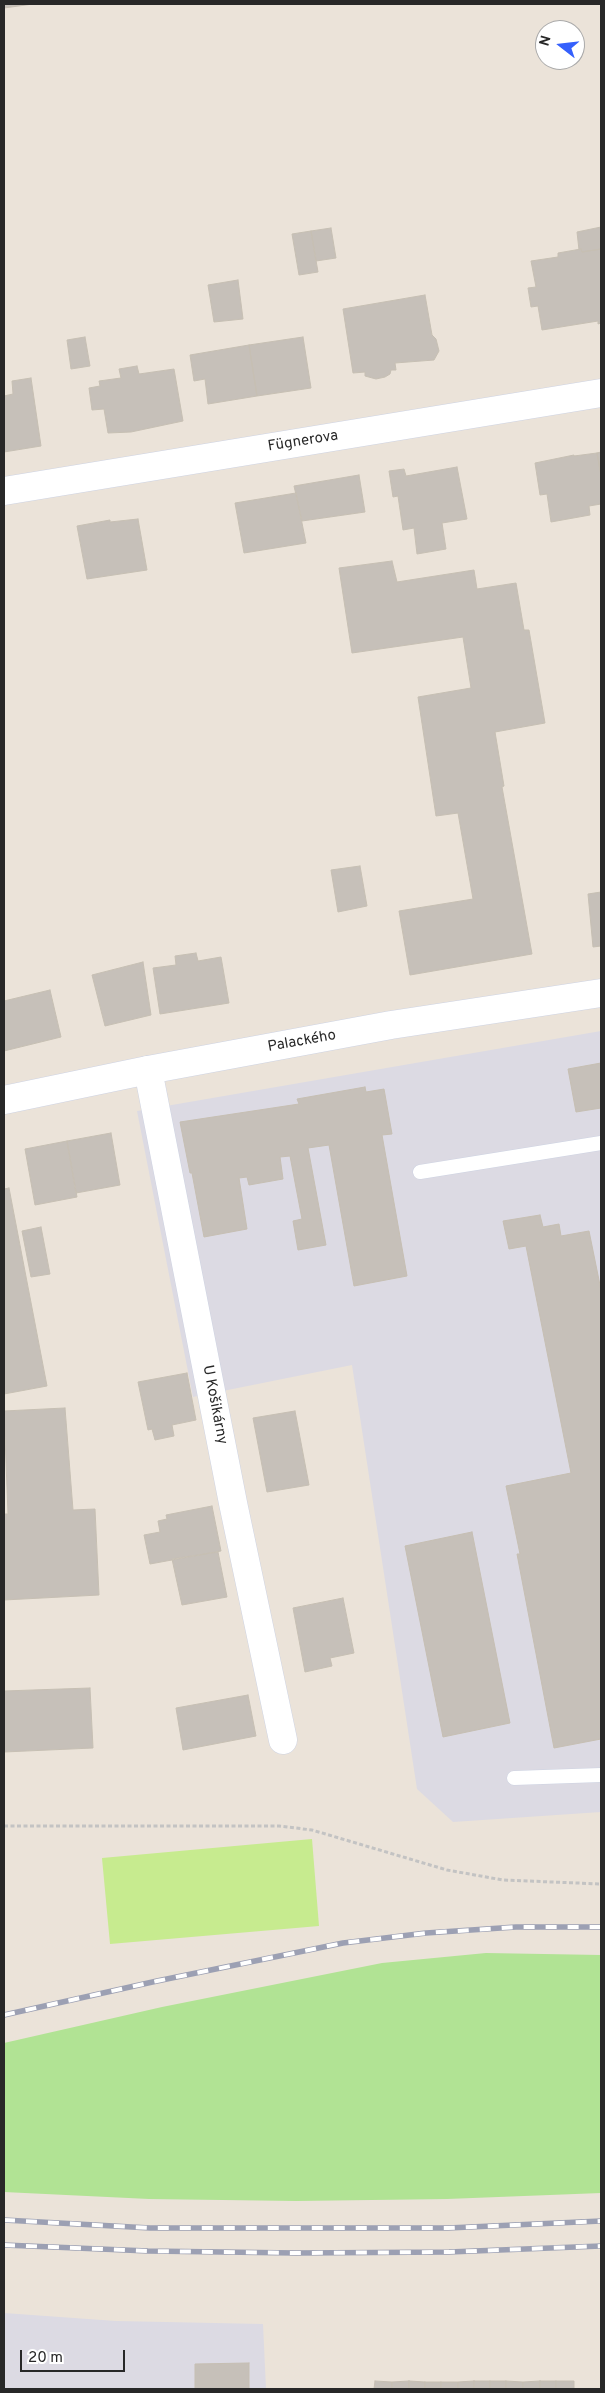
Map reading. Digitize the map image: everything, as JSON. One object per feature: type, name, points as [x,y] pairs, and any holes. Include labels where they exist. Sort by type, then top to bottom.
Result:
[{"type":"street","name":"Fügnerova","points":[[4,491],[601,392]]},
{"type":"street","name":"Palackého","points":[[4,1100],[148,1070],[391,1025],[601,993]]},
{"type":"street","name":"U Košikárny","points":[[148,1070],[231,1493],[283,1740]]},
{"type":"lane","points":[[420,1172],[601,1143]]},
{"type":"lane","points":[[514,1778],[601,1775]]},
{"type":"path","points":[[4,1826],[279,1826],[312,1830],[448,1870],[503,1880],[601,1884]]},
{"type":"shaded area","points":[[601,1031],[601,1812],[453,1822],[417,1789],[352,1365],[193,1397],[137,1111]]},
{"type":"shaded area","points":[[4,2313],[116,2321],[263,2324],[266,2389],[4,2389]]},
{"type":"green space","points":[[312,1839],[319,1926],[110,1944],[102,1858]]},
{"type":"green space","points":[[486,1953],[601,1955],[601,2193],[447,2199],[296,2201],[149,2199],[4,2192],[4,2043],[162,2007],[382,1963]]},
{"type":"building","points":[[4,4],[33,4],[4,8]]},
{"type":"building","points":[[601,227],[601,249],[582,252],[581,249],[579,250],[577,232]]},
{"type":"building","points":[[331,228],[336,258],[316,261],[311,231]]},
{"type":"building","points":[[311,231],[318,272],[299,275],[292,234]]},
{"type":"building","points":[[581,249],[582,252],[601,249],[601,323],[598,324],[598,321],[542,330],[538,306],[531,307],[528,288],[536,287],[531,261],[558,257],[558,253]]},
{"type":"building","points":[[238,280],[243,319],[214,322],[208,285]]},
{"type":"building","points":[[425,295],[432,335],[436,339],[439,351],[434,360],[395,363],[396,370],[391,370],[390,374],[385,377],[376,379],[365,376],[365,372],[353,373],[343,309]]},
{"type":"building","points":[[85,337],[90,366],[71,369],[67,340]]},
{"type":"building","points":[[303,337],[311,388],[257,396],[249,345]]},
{"type":"building","points":[[249,345],[257,396],[208,404],[205,379],[194,381],[190,355]]},
{"type":"building","points":[[137,366],[139,374],[174,369],[183,421],[131,432],[108,433],[104,409],[92,410],[89,388],[100,386],[99,381],[121,378],[119,369]]},
{"type":"building","points":[[31,378],[41,446],[4,452],[4,396],[13,394],[12,381]]},
{"type":"building","points":[[601,452],[601,475],[597,453]]},
{"type":"building","points":[[597,453],[601,475],[601,504],[589,506],[590,515],[551,522],[547,494],[540,495],[535,463],[574,455]]},
{"type":"building","points":[[457,467],[467,519],[442,523],[446,549],[417,554],[414,528],[403,530],[398,496],[393,497],[389,471],[404,469],[406,476]]},
{"type":"building","points":[[359,475],[365,512],[302,521],[294,486]]},
{"type":"building","points":[[296,493],[306,543],[244,553],[235,503]]},
{"type":"building","points":[[138,519],[147,570],[87,579],[77,526],[110,520],[110,522]]},
{"type":"building","points":[[392,561],[397,582],[474,570],[477,589],[516,583],[524,630],[529,630],[545,723],[495,732],[504,786],[502,787],[532,954],[410,975],[399,911],[473,899],[458,813],[436,816],[418,697],[471,688],[463,637],[352,653],[339,568]]},
{"type":"building","points":[[360,866],[367,906],[338,912],[331,870]]},
{"type":"building","points":[[601,892],[601,946],[593,947],[588,894]]},
{"type":"building","points":[[196,953],[198,961],[221,957],[229,1003],[160,1014],[153,968],[176,965],[175,956]]},
{"type":"building","points":[[143,962],[151,1015],[105,1026],[92,975]]},
{"type":"building","points":[[50,990],[61,1037],[4,1051],[4,1001]]},
{"type":"building","points":[[601,1063],[601,1108],[576,1112],[568,1069]]},
{"type":"building","points":[[365,1087],[366,1092],[384,1089],[392,1134],[382,1135],[407,1276],[354,1286],[329,1145],[308,1148],[326,1245],[298,1250],[293,1221],[302,1219],[290,1156],[280,1157],[283,1179],[249,1185],[247,1177],[239,1178],[247,1229],[204,1237],[180,1122],[299,1104],[297,1099]]},
{"type":"building","points":[[111,1133],[120,1185],[76,1193],[67,1141]]},
{"type":"building","points":[[67,1141],[77,1197],[35,1205],[25,1149]]},
{"type":"building","points":[[9,1188],[47,1386],[4,1394],[4,1189]]},
{"type":"building","points":[[540,1215],[543,1227],[559,1224],[561,1236],[589,1231],[601,1290],[601,1739],[554,1748],[517,1554],[520,1554],[506,1486],[571,1473],[526,1246],[509,1249],[503,1221]]},
{"type":"building","points":[[41,1227],[50,1274],[31,1277],[22,1231]]},
{"type":"building","points":[[187,1373],[196,1420],[172,1425],[174,1436],[155,1440],[152,1429],[148,1430],[138,1382]]},
{"type":"building","points":[[65,1408],[73,1510],[95,1509],[99,1595],[4,1600],[4,1514],[8,1514],[4,1411]]},
{"type":"building","points":[[295,1411],[309,1485],[267,1492],[253,1418]]},
{"type":"building","points":[[212,1506],[221,1551],[150,1564],[144,1535],[160,1532],[158,1521],[167,1519],[166,1515]]},
{"type":"building","points":[[472,1532],[510,1723],[443,1737],[405,1546]]},
{"type":"building","points":[[218,1552],[227,1597],[182,1605],[172,1559]]},
{"type":"building","points":[[343,1598],[354,1653],[330,1658],[332,1666],[305,1672],[293,1608]]},
{"type":"building","points":[[90,1688],[93,1748],[4,1752],[4,1691]]},
{"type":"building","points":[[248,1695],[256,1736],[183,1750],[176,1708]]},
{"type":"building","points":[[249,2363],[249,2389],[195,2389],[195,2364]]},
{"type":"building","points":[[375,2381],[392,2382],[392,2389],[374,2389]]},
{"type":"building","points":[[409,2381],[425,2382],[425,2389],[409,2389]]},
{"type":"building","points":[[409,2381],[409,2389],[392,2389],[392,2382]]},
{"type":"building","points":[[474,2381],[490,2381],[490,2389],[474,2389]]},
{"type":"building","points":[[474,2381],[474,2389],[458,2389],[458,2382]]},
{"type":"building","points":[[490,2381],[506,2381],[506,2389],[490,2389]]},
{"type":"building","points":[[506,2381],[523,2382],[523,2389],[506,2389]]},
{"type":"building","points":[[540,2381],[540,2389],[523,2389],[523,2382]]},
{"type":"building","points":[[540,2381],[556,2381],[556,2389],[540,2389]]},
{"type":"building","points":[[556,2381],[574,2381],[574,2389],[556,2389]]},
{"type":"building","points":[[425,2382],[441,2382],[441,2389],[425,2389]]},
{"type":"building","points":[[441,2382],[458,2382],[458,2389],[441,2389]]},
{"type":"railway","points":[[4,2015],[343,1943],[426,1933],[516,1927],[601,1927]]},
{"type":"railway","points":[[4,2220],[150,2228],[448,2228],[601,2221]]},
{"type":"railway","points":[[4,2245],[148,2251],[296,2253],[449,2252],[601,2246]]}]
